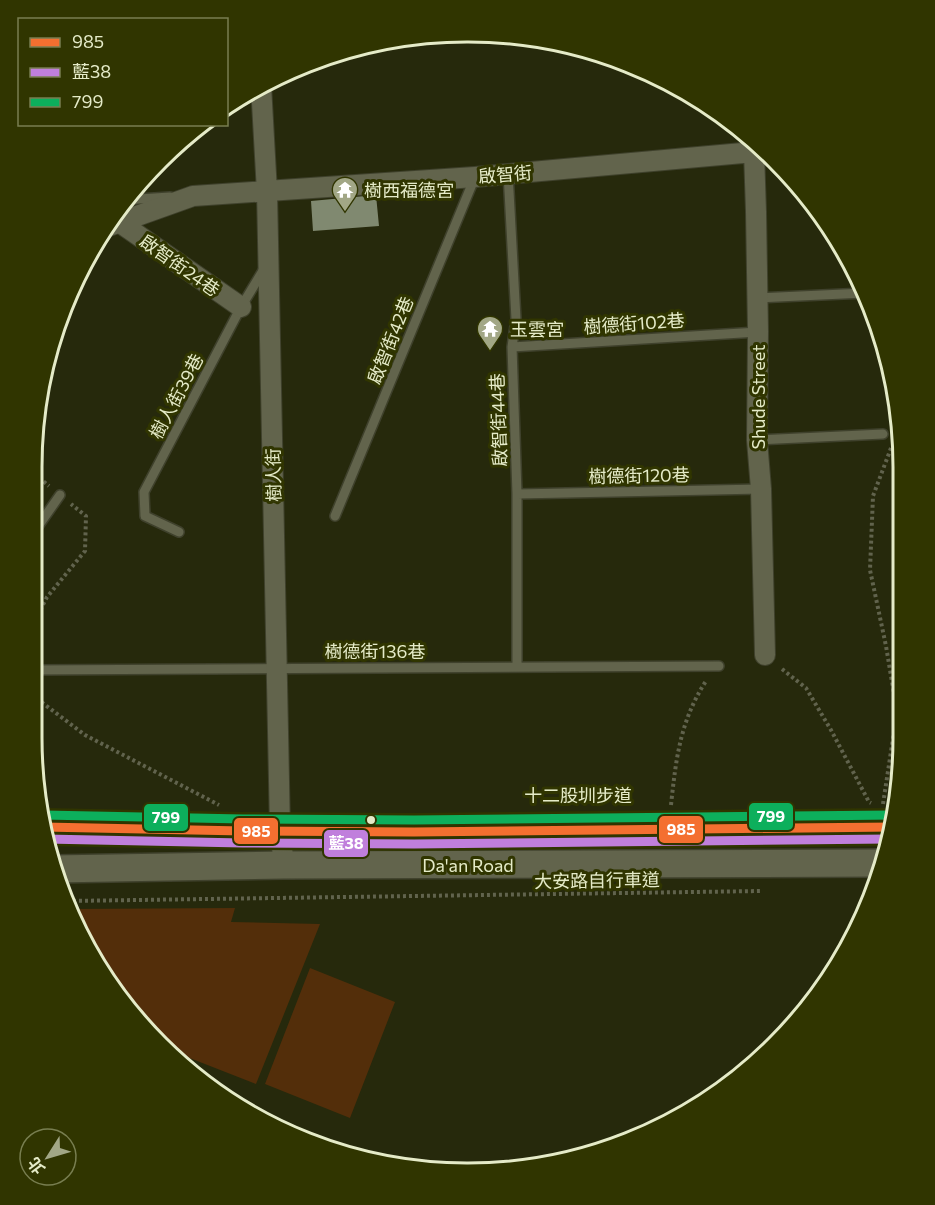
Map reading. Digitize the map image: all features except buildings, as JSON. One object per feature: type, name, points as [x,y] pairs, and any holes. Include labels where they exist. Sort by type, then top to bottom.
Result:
[{"type":"street","name":"樹人街","points":[[262,95],[267,192],[280,830],[284,865]]},
{"type":"street","name":"啟智街","points":[[120,222],[194,196],[475,177],[748,148]]},
{"type":"street","name":"Shude Street","points":[[756,156],[757,440],[761,489],[765,655]]},
{"type":"street","name":"啟智街24巷","points":[[117,226],[241,307]]},
{"type":"street","name":"Da'an Road","points":[[51,827],[438,831],[885,819]]},
{"type":"street","name":"Da'an Road","points":[[63,869],[284,865],[874,863]]},
{"type":"lane","name":"啟智街44巷","points":[[508,173],[516,319],[512,347],[517,494],[517,667]]},
{"type":"lane","name":"啟智街42巷","points":[[335,516],[475,177]]},
{"type":"lane","points":[[138,199],[194,196]]},
{"type":"lane","name":"樹人街39巷","points":[[179,532],[145,516],[144,492],[241,307],[268,262]]},
{"type":"lane","points":[[758,298],[856,293]]},
{"type":"lane","name":"樹德街102巷","points":[[512,347],[758,332]]},
{"type":"lane","points":[[757,440],[883,434]]},
{"type":"lane","name":"樹德街120巷","points":[[517,494],[761,489]]},
{"type":"lane","points":[[42,521],[60,495]]},
{"type":"lane","name":"樹德街136巷","points":[[42,670],[719,666]]},
{"type":"path","points":[[892,447],[873,496],[870,570],[893,688]]},
{"type":"path","points":[[42,481],[86,516],[85,550],[47,597],[42,607]]},
{"type":"path","points":[[765,655],[806,688],[869,802],[875,806]]},
{"type":"path","points":[[670,809],[676,754],[689,712],[705,683],[719,666]]},
{"type":"path","points":[[42,703],[85,735],[222,807]]},
{"type":"path","name":"大安路自行車道","points":[[74,901],[762,891]]},
{"type":"shaded area","points":[[235,908],[231,922],[320,924],[256,1084],[187,1057],[167,1038],[130,997],[114,974],[78,909]]},
{"type":"shaded area","points":[[310,968],[395,1002],[350,1118],[265,1084]]},
{"type":"transit line","name":"799","points":[[49,815],[414,820],[886,815]]},
{"type":"transit line","name":"985","points":[[51,827],[414,832],[884,827]]},
{"type":"transit line","name":"藍38","points":[[54,839],[414,844],[881,839]]},
{"type":"place","name":"樹西福德宮","points":[[345,213]]},
{"type":"place","name":"玉雲宮","points":[[490,352]]}]
